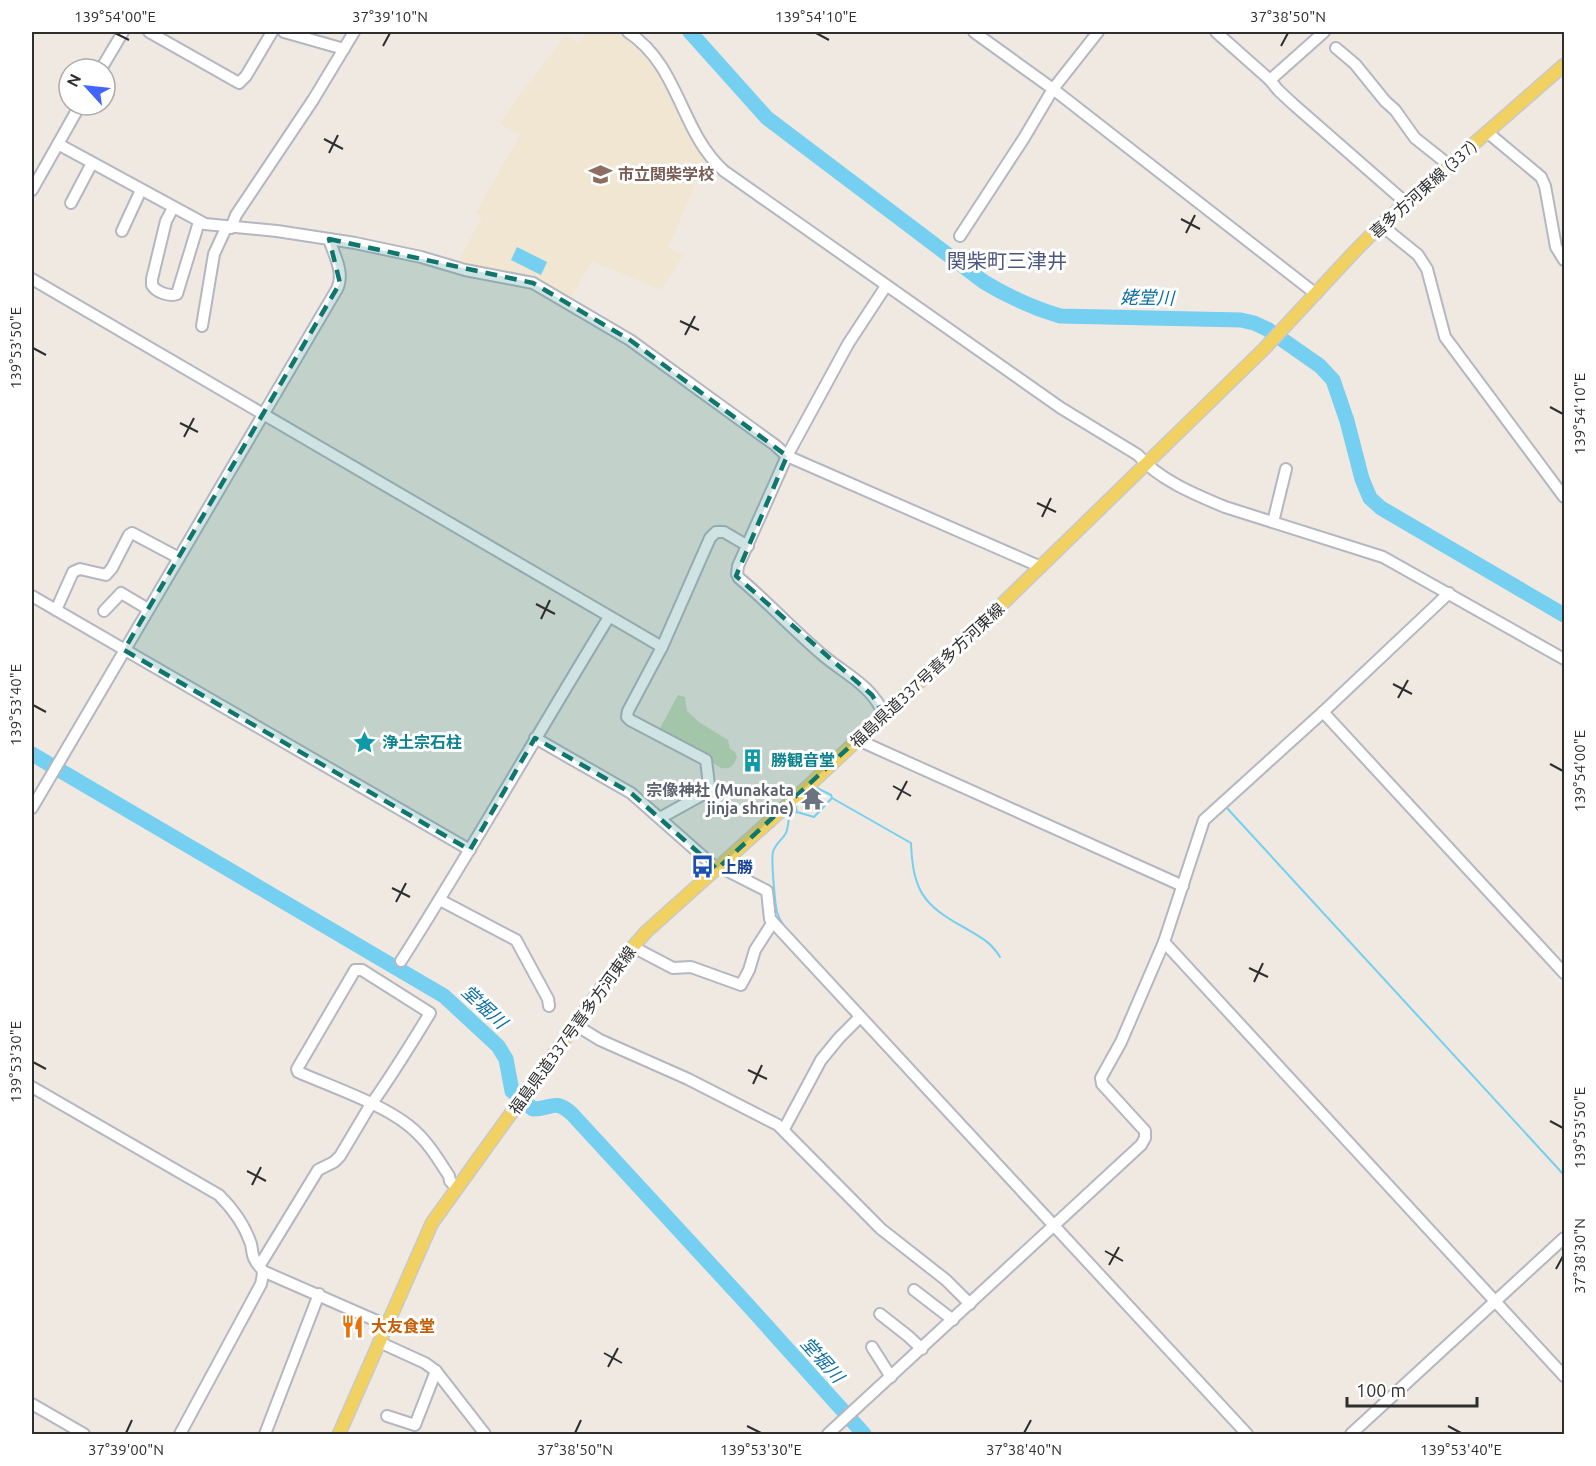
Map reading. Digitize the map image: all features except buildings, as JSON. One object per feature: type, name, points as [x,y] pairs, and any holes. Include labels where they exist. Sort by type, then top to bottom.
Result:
[{"type":"main road","name":"喜多方河東線 (337)","points":[[1264,349],[1405,202],[1564,65]]},
{"type":"main road","name":"福島県道337号喜多方河東線","points":[[339,1434],[432,1223],[574,1024],[633,947],[646,932],[858,740],[1041,567],[1264,349]]},
{"type":"street","points":[[108,57],[123,32]]},
{"type":"street","points":[[149,32],[238,83],[246,76],[272,32]]},
{"type":"street","points":[[284,32],[344,49]]},
{"type":"street","points":[[202,326],[214,254],[236,215],[313,100],[354,32]]},
{"type":"street","points":[[628,32],[643,43],[661,65],[703,147],[715,163],[1061,408],[1138,455],[1146,465],[1208,500],[1370,551],[1564,659]]},
{"type":"street","points":[[974,32],[1053,89],[1316,294]]},
{"type":"street","points":[[960,236],[1053,89],[1098,32]]},
{"type":"street","points":[[1216,32],[1270,80],[1293,104],[1405,202]]},
{"type":"street","points":[[1270,80],[1324,32]]},
{"type":"street","points":[[1336,48],[1355,64],[1395,110],[1415,138],[1449,165]]},
{"type":"street","points":[[32,190],[73,117]]},
{"type":"street","points":[[1487,132],[1541,177],[1545,186],[1556,246],[1564,260]]},
{"type":"street","points":[[58,144],[200,222],[228,228],[277,231],[329,239],[533,283],[630,340],[787,456],[1041,567]]},
{"type":"street","points":[[71,203],[92,163]]},
{"type":"street","points":[[122,231],[141,190]]},
{"type":"street","points":[[172,208],[166,221],[152,279],[155,290],[172,296],[177,294],[200,222]]},
{"type":"street","points":[[1381,225],[1423,260],[1445,337],[1564,497]]},
{"type":"street","points":[[32,808],[340,283],[340,272],[329,239]]},
{"type":"street","points":[[32,279],[662,647]]},
{"type":"street","points":[[884,715],[880,704],[872,695],[846,671],[825,657],[737,574],[738,566],[787,456],[848,344],[886,286]]},
{"type":"street","points":[[1273,522],[1286,469]]},
{"type":"street","points":[[660,818],[707,792],[709,785],[706,760],[627,717],[628,711],[662,647],[710,538],[716,532],[724,532],[747,546]]},
{"type":"street","points":[[56,610],[72,572],[80,569],[106,575],[129,535],[132,534],[179,558]]},
{"type":"street","points":[[105,611],[121,593],[148,609]]},
{"type":"street","points":[[828,1434],[1141,1145],[1145,1138],[1145,1131],[1102,1084],[1101,1078],[1121,1042],[1164,942],[1204,820],[1449,593]]},
{"type":"street","points":[[32,596],[470,850]]},
{"type":"street","points":[[401,960],[440,900],[609,618]]},
{"type":"street","points":[[1323,712],[1564,973]]},
{"type":"street","points":[[535,738],[631,793],[718,868],[767,891],[770,919],[1247,1434]]},
{"type":"street","points":[[858,740],[1183,886]]},
{"type":"street","points":[[440,900],[516,940],[548,999],[549,1006]]},
{"type":"street","points":[[633,947],[673,968],[691,967],[741,985],[758,945],[773,922]]},
{"type":"street","points":[[1164,942],[1564,1376]]},
{"type":"street","points":[[180,1434],[261,1284],[262,1269],[318,1170],[334,1162],[340,1156],[371,1104],[399,1065],[430,1013],[357,969],[353,972],[297,1069],[298,1072],[371,1104],[402,1120],[416,1131],[432,1149],[450,1181],[457,1188]]},
{"type":"street","points":[[784,1129],[821,1060],[860,1017]]},
{"type":"street","points":[[574,1024],[600,1040],[688,1079],[784,1129],[870,1219],[946,1280],[970,1305]]},
{"type":"street","points":[[32,1087],[219,1195],[239,1219],[251,1244],[254,1259],[265,1272],[386,1324]]},
{"type":"street","points":[[1351,1434],[1564,1238]]},
{"type":"street","points":[[914,1290],[953,1320]]},
{"type":"street","points":[[266,1434],[319,1294]]},
{"type":"street","points":[[880,1314],[922,1349]]},
{"type":"street","points":[[379,1342],[425,1363],[436,1371],[485,1434]]},
{"type":"street","points":[[872,1347],[891,1377]]},
{"type":"street","points":[[387,1416],[415,1425],[436,1371]]},
{"type":"street","points":[[32,1404],[84,1434]]},
{"type":"highlighted area","points":[[329,239],[533,283],[630,340],[787,456],[736,576],[872,695],[884,715],[717,869],[631,793],[535,738],[470,850],[124,650],[340,283]]},
{"type":"shaded area","name":"市立関柴学校","points":[[588,32],[618,32],[644,52],[659,73],[694,141],[710,166],[696,182],[668,248],[683,255],[661,290],[592,261],[569,301],[532,280],[457,264],[482,217],[476,212],[520,135],[500,124],[566,35],[578,44]]},
{"type":"green space","points":[[678,695],[685,697],[687,711],[699,722],[728,740],[730,749],[737,757],[731,767],[721,768],[659,730]]},
{"type":"water","points":[[517,247],[547,262],[541,275],[511,260]]},
{"type":"waterway","name":"姥堂川","points":[[690,32],[767,118],[984,282],[1003,293],[1060,316],[1241,320],[1267,329],[1320,366],[1333,380],[1347,421],[1362,479],[1370,498],[1381,508],[1564,615]]},
{"type":"waterway","name":"堂堀川","points":[[32,754],[444,996],[498,1046],[506,1059],[512,1091],[533,1109],[557,1105],[572,1114],[864,1434]]},
{"type":"waterway","points":[[795,939],[782,923],[777,912],[773,852],[786,833],[790,815],[797,812],[814,817],[832,798],[831,795],[815,787]]},
{"type":"waterway","points":[[832,798],[911,843],[914,873],[923,895],[930,904],[984,940],[1000,957]]},
{"type":"waterway","points":[[795,804],[797,812]]},
{"type":"waterway","points":[[1226,807],[1564,1175]]},
{"type":"place","name":"市立関柴学校","points":[[600,174]]},
{"type":"place","name":"浄土宗石柱","points":[[364,742]]},
{"type":"place","name":"勝観音堂","points":[[753,760]]},
{"type":"place","name":"宗像神社 (Munakata jinja shrine)","points":[[812,799]]},
{"type":"place","name":"上勝","points":[[703,867]]},
{"type":"place","name":"大友食堂","points":[[353,1326]]},
{"type":"district","name":"関柴町三津井","points":[[1007,261]]}]
